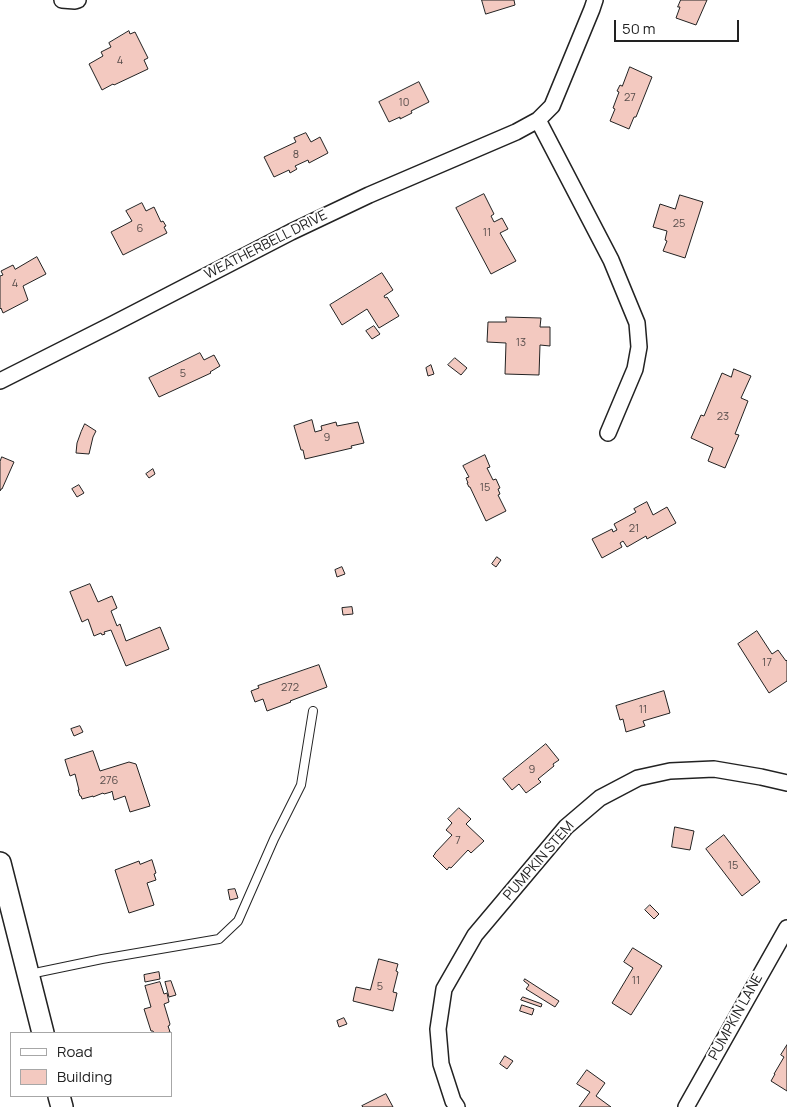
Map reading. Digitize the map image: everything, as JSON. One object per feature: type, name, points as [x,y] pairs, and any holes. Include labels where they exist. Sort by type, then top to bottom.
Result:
[{"type":"main road","points":[[0,863],[43,1032]]},
{"type":"street","points":[[62,0],[78,0]]},
{"type":"street","name":"WEATHERBELL DRIVE","points":[[0,381],[291,232],[369,195],[516,132],[538,120],[552,106],[589,18],[594,0]]},
{"type":"street","points":[[538,120],[611,260],[637,323],[639,347],[635,369],[608,433]]},
{"type":"street","name":"PUMPKIN STEM","points":[[456,1107],[441,1064],[438,1029],[444,989],[475,935],[566,826],[600,798],[638,778],[670,771],[714,769],[787,783]]},
{"type":"street","name":"PUMPKIN LANE","points":[[686,1107],[787,928]]},
{"type":"lane","points":[[28,975],[102,959],[219,939],[238,921],[274,838],[301,785],[313,711]]},
{"type":"building","points":[[482,0],[514,0],[515,5],[486,14]]},
{"type":"building","points":[[681,0],[707,0],[696,25],[676,18]]},
{"type":"building","points":[[129,31],[130,34],[135,32],[148,58],[144,60],[148,69],[102,90],[89,64],[103,56],[101,52],[111,47],[109,43]]},
{"type":"building","points":[[630,67],[652,77],[636,117],[634,117],[629,129],[610,121],[619,92],[617,91],[620,85],[622,86]]},
{"type":"building","points":[[419,82],[429,102],[400,119],[400,117],[389,122],[379,102]]},
{"type":"building","points":[[306,133],[311,142],[320,137],[328,153],[309,163],[308,160],[295,166],[297,169],[290,173],[289,170],[274,177],[264,157],[296,142],[294,138]]},
{"type":"building","points":[[484,194],[494,214],[491,216],[494,222],[502,218],[508,229],[500,233],[516,261],[491,274],[456,208]]},
{"type":"building","points":[[680,195],[703,202],[685,258],[663,251],[667,241],[665,240],[667,231],[653,227],[660,204],[675,209]]},
{"type":"building","points":[[142,203],[146,211],[154,207],[161,222],[163,221],[166,226],[164,227],[167,233],[123,255],[111,232],[132,221],[126,211]]},
{"type":"building","points":[[37,257],[46,274],[23,286],[28,300],[3,313],[0,309],[0,276],[3,275],[1,271],[13,265],[15,269]]},
{"type":"building","points":[[382,273],[393,290],[384,296],[385,298],[387,297],[399,316],[379,328],[367,309],[342,325],[330,305]]},
{"type":"building","points":[[506,317],[541,318],[540,327],[550,327],[550,346],[540,345],[539,375],[505,374],[506,343],[487,342],[488,322],[506,322]]},
{"type":"building","points":[[374,326],[380,334],[372,339],[366,331]]},
{"type":"building","points":[[200,353],[204,360],[214,355],[220,366],[211,373],[159,397],[149,378]]},
{"type":"building","points":[[455,358],[467,368],[461,375],[448,365]]},
{"type":"building","points":[[431,365],[434,374],[428,376],[426,368]]},
{"type":"building","points":[[734,369],[751,376],[741,398],[748,401],[735,434],[739,435],[725,468],[708,461],[713,448],[691,438],[701,415],[704,416],[722,373],[731,377]]},
{"type":"building","points":[[312,420],[315,432],[322,430],[321,426],[336,422],[337,426],[358,422],[364,443],[351,446],[352,448],[305,459],[294,426]]},
{"type":"building","points":[[85,424],[96,431],[89,454],[76,453],[77,443]]},
{"type":"building","points":[[485,455],[490,467],[487,468],[493,480],[496,479],[500,488],[498,489],[500,494],[498,495],[506,511],[486,521],[467,483],[466,478],[469,477],[463,466]]},
{"type":"building","points":[[2,457],[14,462],[0,491],[0,462]]},
{"type":"building","points":[[153,469],[155,474],[149,478],[146,474]]},
{"type":"building","points":[[79,485],[84,493],[77,497],[72,489]]},
{"type":"building","points":[[647,502],[653,515],[667,507],[676,523],[647,539],[646,536],[627,547],[623,541],[620,543],[622,547],[602,558],[592,539],[612,529],[613,532],[617,530],[614,524],[636,512],[634,509]]},
{"type":"building","points":[[497,557],[501,560],[496,567],[492,564]]},
{"type":"building","points":[[342,567],[345,574],[337,577],[335,570]]},
{"type":"building","points":[[90,584],[98,602],[112,596],[117,608],[111,611],[117,626],[120,624],[126,641],[160,627],[169,649],[126,666],[111,630],[104,632],[105,634],[102,635],[101,633],[94,636],[88,619],[82,622],[70,592]]},
{"type":"building","points":[[352,607],[353,614],[343,615],[342,608]]},
{"type":"building","points":[[757,631],[772,654],[778,650],[787,660],[787,681],[769,693],[738,644]]},
{"type":"building","points":[[319,665],[327,687],[267,711],[263,699],[255,702],[251,691],[259,688],[258,686]]},
{"type":"building","points":[[664,691],[670,713],[643,721],[645,726],[626,732],[623,719],[620,720],[616,706]]},
{"type":"building","points":[[80,726],[83,732],[74,736],[71,729]]},
{"type":"building","points":[[546,744],[559,760],[538,779],[541,782],[526,793],[519,784],[512,790],[503,779]]},
{"type":"building","points":[[93,751],[100,771],[129,762],[136,764],[150,806],[130,812],[125,796],[114,800],[112,791],[82,799],[75,774],[70,776],[65,760]]},
{"type":"building","points":[[459,808],[471,819],[466,824],[484,841],[471,853],[468,850],[447,870],[433,856],[452,835],[446,830],[452,823],[448,819]]},
{"type":"building","points":[[675,827],[694,831],[690,850],[672,847]]},
{"type":"building","points":[[724,835],[760,882],[742,896],[706,849]]},
{"type":"building","points":[[152,860],[156,880],[147,883],[154,905],[129,913],[115,870],[139,861],[140,864]]},
{"type":"building","points":[[235,889],[238,898],[230,900],[228,890]]},
{"type":"building","points":[[650,905],[659,914],[654,919],[645,910]]},
{"type":"building","points":[[633,948],[662,966],[631,1015],[612,1003],[633,968],[624,962]]},
{"type":"building","points":[[379,959],[398,964],[393,992],[397,993],[393,1011],[353,1001],[356,987],[370,990]]},
{"type":"building","points":[[159,972],[160,979],[145,982],[144,975]]},
{"type":"building","points":[[525,979],[559,1001],[555,1007],[526,989],[529,985],[524,981]]},
{"type":"building","points":[[171,981],[176,995],[169,997],[165,982]]},
{"type":"building","points":[[160,982],[164,994],[167,993],[169,1002],[164,1004],[170,1024],[168,1026],[170,1032],[151,1031],[144,1009],[151,1007],[145,986]]},
{"type":"building","points":[[523,997],[542,1004],[541,1007],[521,1000]]},
{"type":"building","points":[[522,1005],[534,1009],[532,1015],[520,1011]]},
{"type":"building","points":[[344,1018],[347,1024],[339,1027],[337,1021]]},
{"type":"building","points":[[787,1045],[787,1091],[771,1081],[784,1057],[781,1055]]},
{"type":"building","points":[[505,1056],[513,1061],[507,1069],[500,1064]]},
{"type":"building","points":[[587,1070],[605,1083],[596,1096],[611,1107],[579,1107],[590,1092],[577,1084]]},
{"type":"building","points":[[386,1094],[393,1107],[362,1106]]}]
